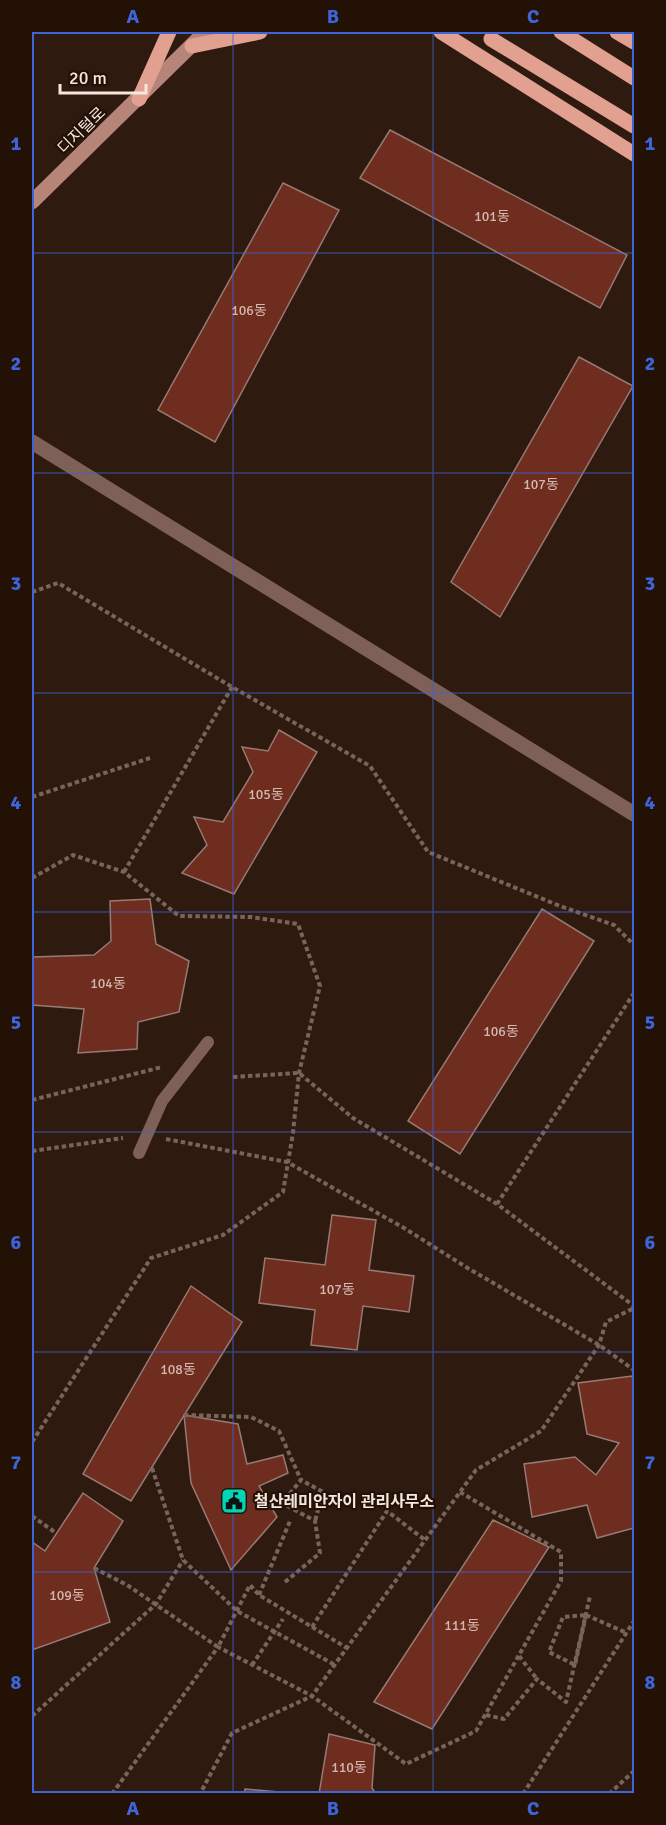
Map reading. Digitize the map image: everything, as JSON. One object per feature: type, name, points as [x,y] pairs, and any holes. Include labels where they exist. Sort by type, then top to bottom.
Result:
[{"type":"main road","points":[[139,99],[169,32]]},
{"type":"main road","name":"디지털로","points":[[32,202],[205,32]]},
{"type":"main road","points":[[192,46],[260,32]]},
{"type":"main road","points":[[441,32],[634,154]]},
{"type":"main road","points":[[561,32],[634,78]]},
{"type":"main road","points":[[617,32],[634,42]]},
{"type":"main road","points":[[491,39],[634,126]]},
{"type":"street","points":[[32,442],[634,814]]},
{"type":"lane","points":[[139,1153],[162,1101],[208,1042]]},
{"type":"path","points":[[32,592],[58,583],[370,766],[428,852],[560,906],[614,925],[634,945]]},
{"type":"path","points":[[124,872],[232,687]]},
{"type":"path","points":[[32,797],[150,758]]},
{"type":"path","points":[[32,878],[73,855],[124,872],[179,916],[251,917],[298,924],[320,986],[299,1073],[293,1133],[283,1192],[223,1235],[151,1258],[32,1442]]},
{"type":"path","points":[[497,1204],[634,993]]},
{"type":"path","points":[[32,1100],[164,1067]]},
{"type":"path","points":[[200,1794],[232,1733],[312,1696],[476,1470],[542,1431],[599,1345],[606,1322],[634,1307],[497,1204],[352,1118],[299,1073],[233,1077]]},
{"type":"path","points":[[32,1150],[147,1135],[287,1162],[405,1228],[465,1268],[599,1345],[634,1370]]},
{"type":"path","points":[[184,1415],[251,1417],[279,1431],[301,1480],[323,1492],[315,1521],[320,1553],[285,1582]]},
{"type":"path","points":[[152,1468],[183,1560],[237,1611],[334,1665]]},
{"type":"path","points":[[301,1480],[282,1503],[315,1521]]},
{"type":"path","points":[[94,1568],[127,1585],[218,1647],[312,1696],[406,1764],[476,1731],[561,1581],[561,1552],[460,1492]]},
{"type":"path","points":[[312,1627],[387,1511],[425,1539]]},
{"type":"path","points":[[32,1516],[56,1533]]},
{"type":"path","points":[[259,1595],[290,1521]]},
{"type":"path","points":[[32,1716],[156,1604],[183,1560]]},
{"type":"path","points":[[112,1794],[218,1647],[250,1585],[259,1595],[347,1648]]},
{"type":"path","points":[[519,1656],[537,1679],[566,1702],[590,1596]]},
{"type":"path","points":[[575,1665],[549,1652],[563,1617],[586,1615],[627,1634]]},
{"type":"path","points":[[252,1665],[283,1619]]},
{"type":"path","points":[[523,1794],[634,1621]]},
{"type":"path","points":[[486,1715],[504,1719],[537,1679]]},
{"type":"path","points":[[609,1794],[634,1771]]},
{"type":"building","points":[[390,130],[627,255],[600,308],[360,178]]},
{"type":"building","points":[[283,183],[339,210],[215,442],[158,410]]},
{"type":"building","points":[[579,357],[633,386],[500,617],[451,582]]},
{"type":"building","points":[[279,730],[317,752],[234,894],[182,873],[207,845],[194,817],[223,822],[253,772],[242,747],[268,751]]},
{"type":"building","points":[[150,899],[156,944],[189,961],[179,1012],[138,1022],[137,1049],[78,1053],[84,1009],[32,1005],[32,957],[94,955],[111,941],[110,901]]},
{"type":"building","points":[[542,909],[594,941],[460,1154],[408,1121]]},
{"type":"building","points":[[332,1215],[376,1220],[369,1270],[414,1276],[409,1312],[363,1306],[357,1350],[311,1345],[315,1310],[259,1303],[265,1258],[325,1265]]},
{"type":"building","points":[[191,1286],[242,1322],[131,1501],[83,1474]]},
{"type":"building","points":[[632,1376],[634,1383],[634,1528],[597,1538],[587,1505],[532,1517],[524,1464],[575,1457],[596,1475],[619,1443],[587,1434],[578,1383]]},
{"type":"building","name":"철산레미안자이 관리사무소","points":[[184,1415],[238,1424],[247,1464],[283,1455],[288,1473],[259,1486],[277,1517],[231,1570],[191,1483]]},
{"type":"building","points":[[83,1493],[123,1521],[94,1568],[110,1622],[32,1650],[32,1542],[45,1551]]},
{"type":"building","points":[[493,1520],[549,1547],[432,1729],[374,1702]]},
{"type":"building","points":[[329,1734],[375,1745],[372,1788],[376,1794],[319,1794]]},
{"type":"building","points":[[245,1789],[301,1794],[244,1794]]},
{"type":"place","name":"철산레미안자이 관리사무소","points":[[234,1501]]}]
